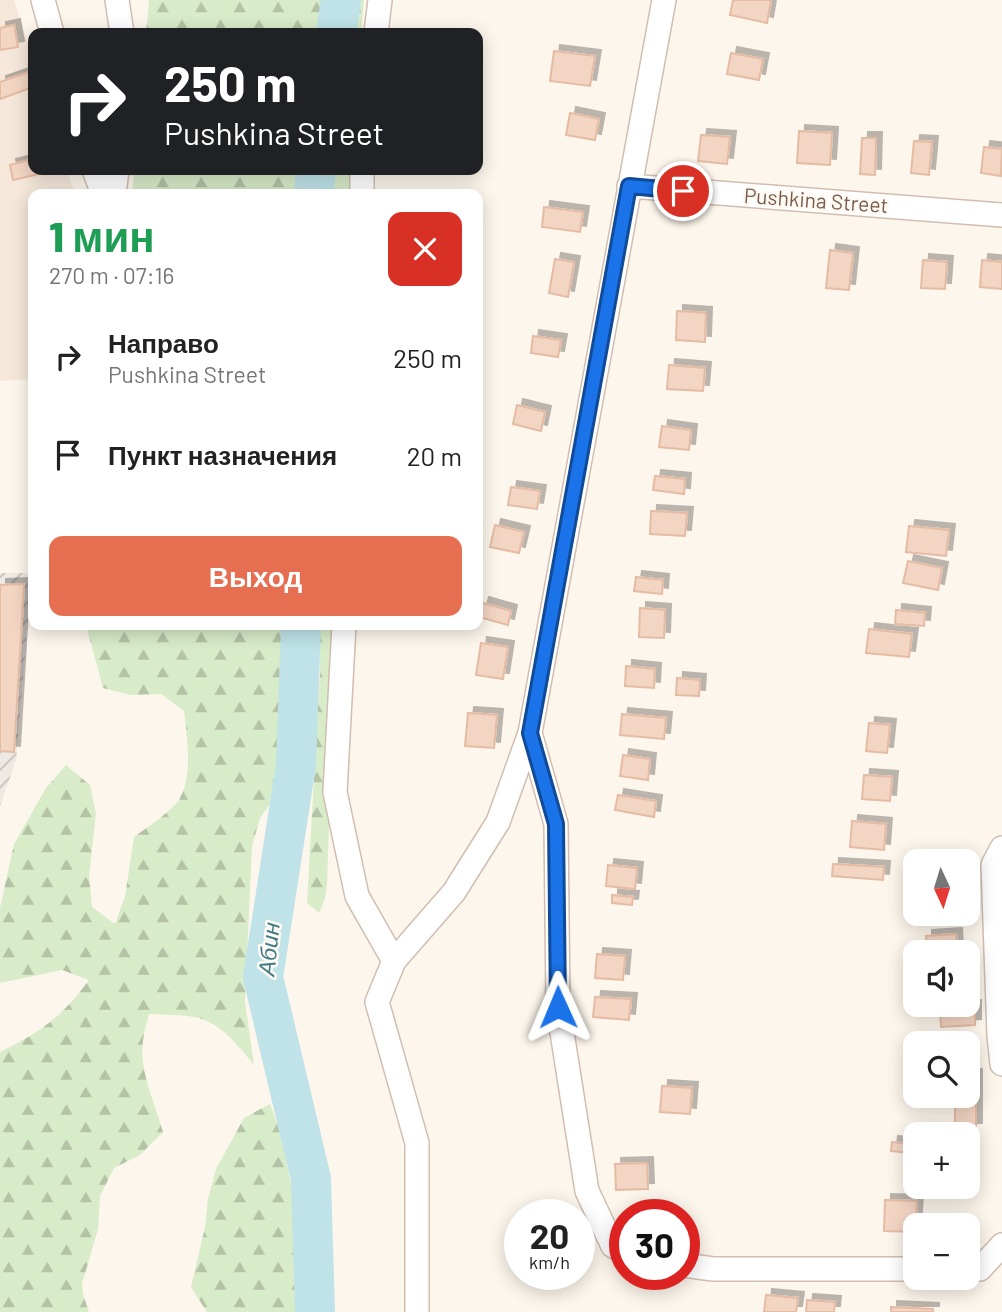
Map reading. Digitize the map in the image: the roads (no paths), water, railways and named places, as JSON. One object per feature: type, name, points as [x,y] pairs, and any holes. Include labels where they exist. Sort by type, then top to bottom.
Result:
[{"type":"street","points":[[43,0],[51,28]]},
{"type":"street","points":[[117,0],[121,28]]},
{"type":"street","points":[[377,28],[380,0]]},
{"type":"street","points":[[417,1312],[416,1143],[377,1002],[394,961],[454,892],[498,822],[530,733],[664,0]]},
{"type":"street","name":"Pushkina Street","points":[[629,186],[1002,215]]},
{"type":"street","points":[[344,630],[335,792],[357,896],[394,961]]},
{"type":"street","points":[[530,733],[556,824],[558,1007],[587,1191],[609,1230]]},
{"type":"street","points":[[1002,848],[993,865],[1002,1064]]},
{"type":"street","points":[[980,1269],[1002,1245]]},
{"type":"street","points":[[700,1267],[903,1269]]},
{"type":"waterway","name":"Абин","points":[[337,28],[341,0]]},
{"type":"waterway","name":"Абин","points":[[314,189],[316,175]]},
{"type":"waterway","name":"Абин","points":[[301,630],[296,765],[263,977],[311,1179],[315,1312]]}]
